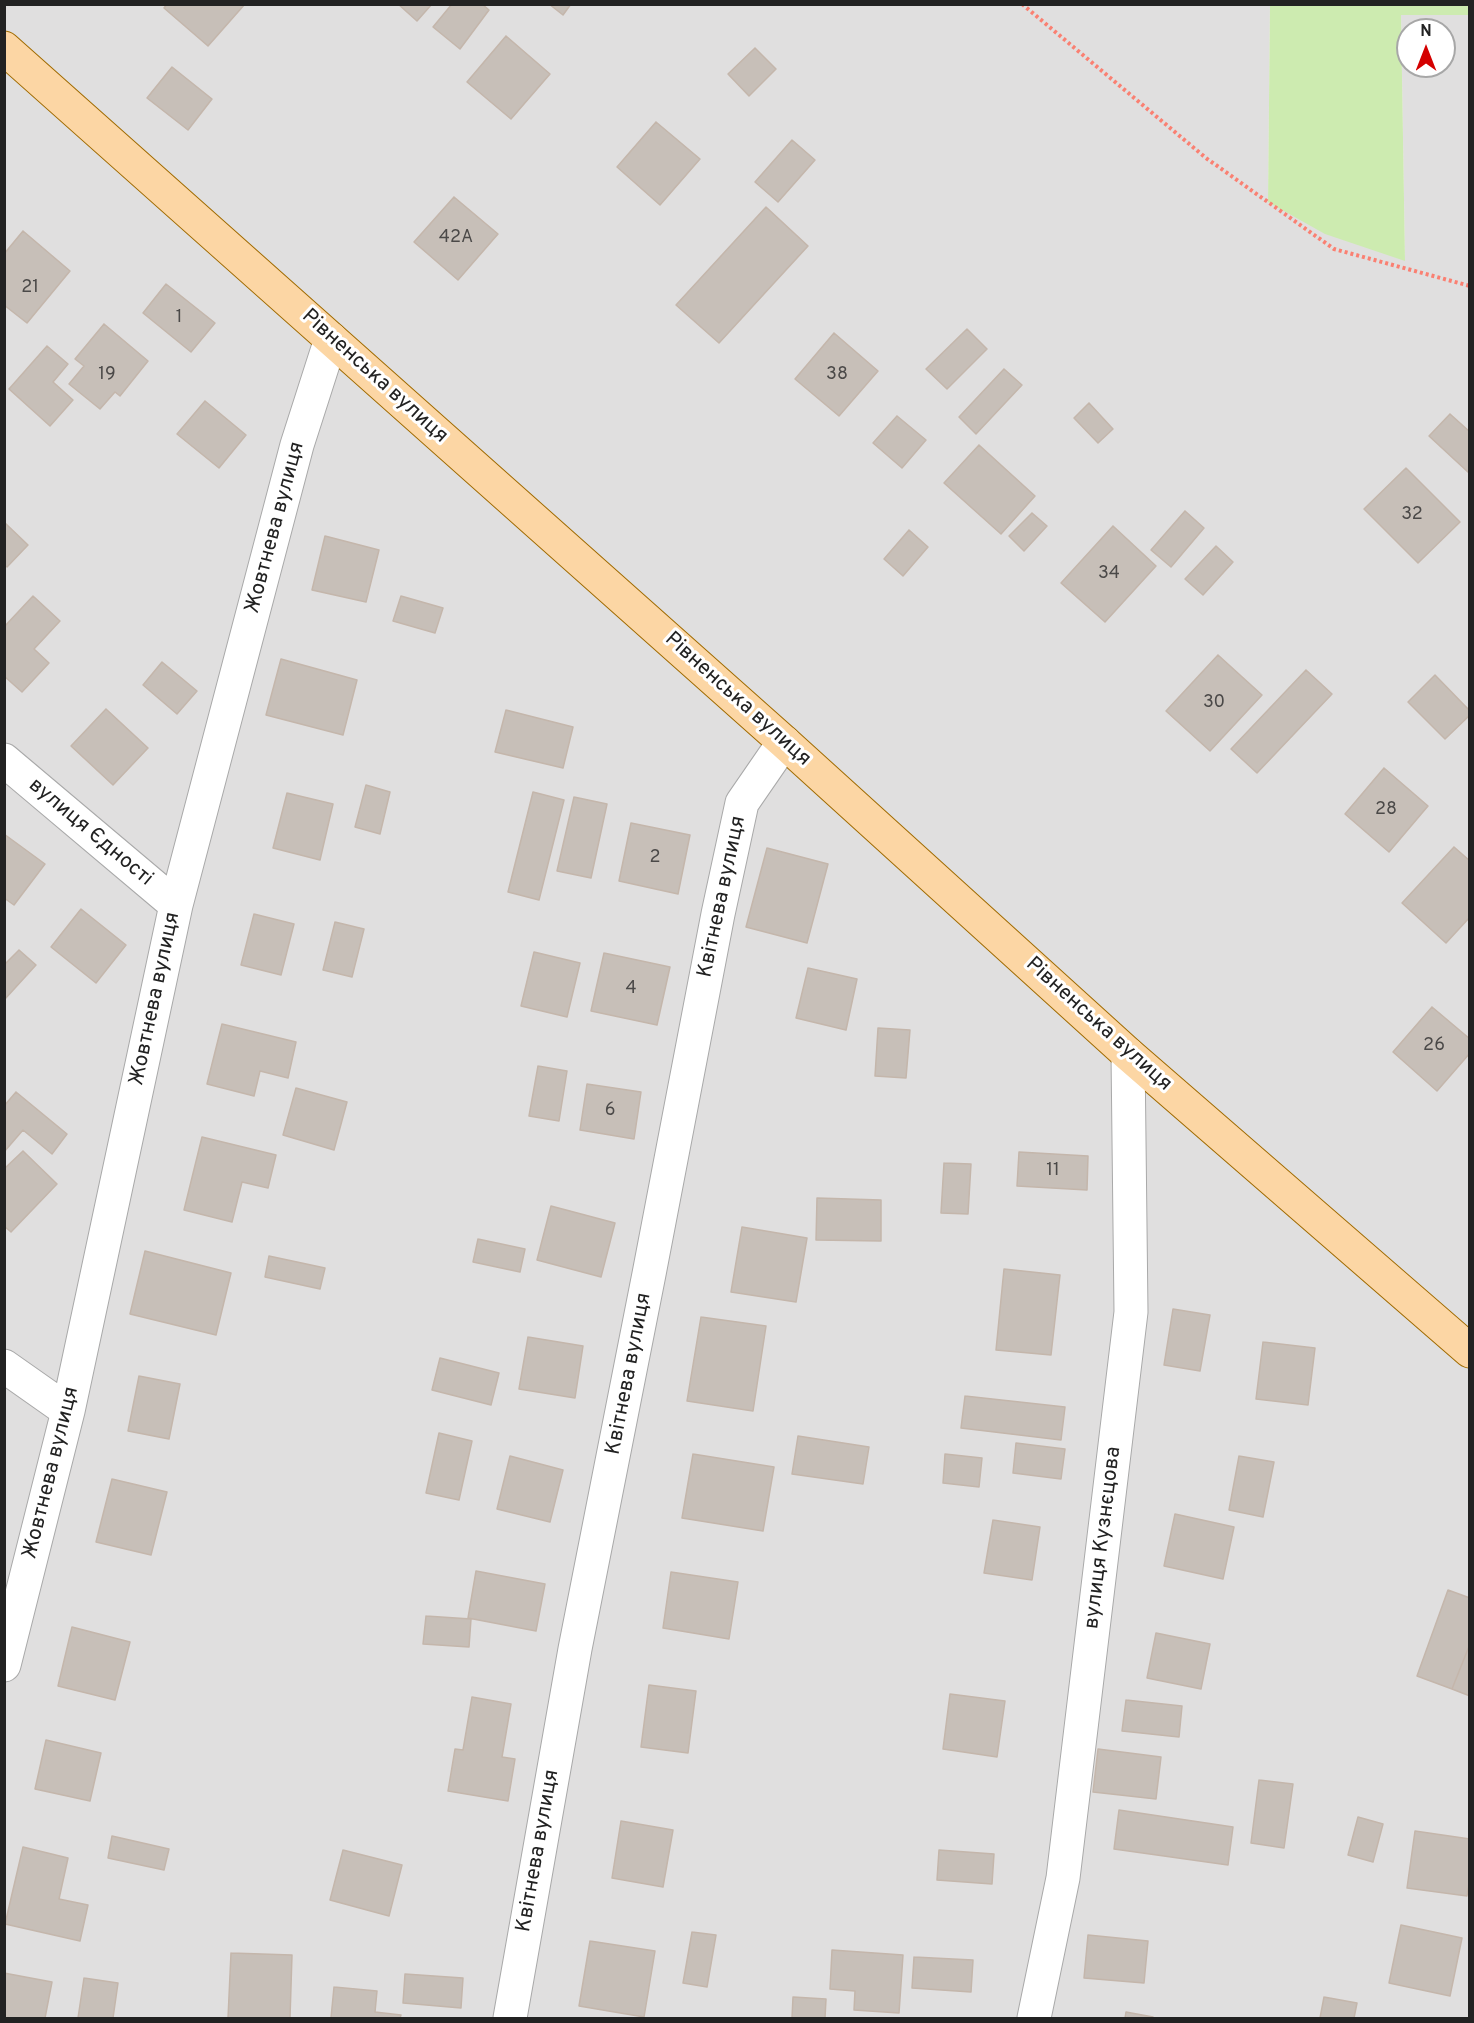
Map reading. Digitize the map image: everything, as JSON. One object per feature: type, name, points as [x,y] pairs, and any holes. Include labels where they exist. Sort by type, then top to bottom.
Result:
[{"type":"main road","name":"Рівненська вулиця","points":[[4,48],[784,742],[1128,1054],[1470,1351]]},
{"type":"street","name":"Жовтнева вулиця","points":[[4,1665],[69,1411],[176,905],[297,445],[331,339]]},
{"type":"street","name":"Квітнева вулиця","points":[[510,2019],[575,1649],[650,1274],[717,914],[742,803],[784,742]]},
{"type":"street","name":"вулиця Єдності","points":[[4,760],[176,905]]},
{"type":"street","name":"вулиця Кузнєцова","points":[[1034,2019],[1063,1878],[1131,1312],[1128,1054]]},
{"type":"street","points":[[4,1366],[69,1411]]},
{"type":"path","points":[[1022,4],[1206,158],[1334,249],[1470,286]]},
{"type":"shaded area","points":[[5,5],[1270,5],[1268,202],[1405,260],[1402,78],[1456,78],[1456,18],[1401,18],[1401,14],[1469,15],[1469,2018],[5,2018]]},
{"type":"green space","points":[[1270,5],[1469,5],[1469,15],[1401,15],[1401,18],[1396,18],[1396,78],[1402,78],[1405,261],[1325,234],[1268,202]]},
{"type":"building","points":[[167,4],[245,4],[208,46],[164,8]]},
{"type":"building","points":[[398,4],[432,4],[417,21]]},
{"type":"building","points":[[452,4],[482,4],[489,10],[460,49],[433,27]]},
{"type":"building","points":[[549,4],[571,4],[563,15]]},
{"type":"building","points":[[506,36],[550,74],[511,119],[467,82]]},
{"type":"building","points":[[755,48],[776,69],[749,96],[728,74]]},
{"type":"building","points":[[172,67],[212,99],[188,130],[147,98]]},
{"type":"building","points":[[656,122],[700,159],[660,205],[617,167]]},
{"type":"building","points":[[792,140],[815,160],[778,202],[755,182]]},
{"type":"building","points":[[454,197],[498,234],[458,280],[414,242]]},
{"type":"building","points":[[766,207],[808,246],[719,343],[676,305]]},
{"type":"building","points":[[23,231],[70,271],[27,323],[4,305],[4,254]]},
{"type":"building","points":[[166,284],[215,323],[191,352],[143,313]]},
{"type":"building","points":[[104,324],[148,361],[120,396],[115,392],[100,409],[69,384],[84,366],[75,359]]},
{"type":"building","points":[[967,329],[987,349],[947,389],[926,369]]},
{"type":"building","points":[[834,333],[878,371],[839,416],[795,379]]},
{"type":"building","points":[[47,346],[68,364],[53,382],[73,400],[50,426],[9,389]]},
{"type":"building","points":[[1004,369],[1022,385],[976,434],[959,417]]},
{"type":"building","points":[[205,401],[246,435],[219,468],[177,434]]},
{"type":"building","points":[[1089,403],[1113,429],[1098,443],[1074,418]]},
{"type":"building","points":[[1450,414],[1470,432],[1469,473],[1429,436]]},
{"type":"building","points":[[897,416],[926,440],[902,468],[873,443]]},
{"type":"building","points":[[979,445],[1035,496],[1001,534],[944,483]]},
{"type":"building","points":[[1406,468],[1460,522],[1418,563],[1364,509]]},
{"type":"building","points":[[1185,511],[1204,528],[1171,567],[1151,550]]},
{"type":"building","points":[[1032,513],[1047,526],[1024,551],[1009,536]]},
{"type":"building","points":[[4,522],[28,545],[7,567],[4,565]]},
{"type":"building","points":[[1113,526],[1156,566],[1105,622],[1061,583]]},
{"type":"building","points":[[909,530],[928,547],[903,576],[884,559]]},
{"type":"building","points":[[325,536],[379,550],[366,602],[312,590]]},
{"type":"building","points":[[1216,546],[1233,562],[1203,595],[1185,579]]},
{"type":"building","points":[[33,596],[60,621],[34,649],[49,663],[22,692],[4,676],[4,627]]},
{"type":"building","points":[[401,596],[443,608],[435,633],[393,621]]},
{"type":"building","points":[[1218,655],[1262,695],[1210,751],[1166,711]]},
{"type":"building","points":[[281,659],[357,680],[343,735],[266,715]]},
{"type":"building","points":[[162,662],[197,691],[177,714],[143,685]]},
{"type":"building","points":[[1306,670],[1332,694],[1257,773],[1231,749]]},
{"type":"building","points":[[1435,675],[1470,711],[1470,715],[1445,739],[1408,702]]},
{"type":"building","points":[[106,709],[148,748],[113,785],[71,746]]},
{"type":"building","points":[[506,710],[573,727],[563,768],[495,752]]},
{"type":"building","points":[[1384,768],[1428,806],[1389,852],[1345,814]]},
{"type":"building","points":[[366,785],[390,792],[380,834],[355,827]]},
{"type":"building","points":[[533,792],[564,800],[539,900],[508,892]]},
{"type":"building","points":[[287,793],[333,804],[320,860],[273,848]]},
{"type":"building","points":[[574,797],[607,804],[591,878],[557,871]]},
{"type":"building","points":[[631,823],[690,835],[678,894],[619,881]]},
{"type":"building","points":[[4,834],[45,864],[14,905],[4,898]]},
{"type":"building","points":[[1454,847],[1470,861],[1470,917],[1446,943],[1402,903]]},
{"type":"building","points":[[767,848],[828,864],[807,943],[746,927]]},
{"type":"building","points":[[81,909],[126,945],[96,983],[51,947]]},
{"type":"building","points":[[254,914],[294,924],[281,975],[241,965]]},
{"type":"building","points":[[335,922],[364,929],[352,977],[323,970]]},
{"type":"building","points":[[19,950],[36,965],[5,999],[4,965]]},
{"type":"building","points":[[534,952],[580,963],[567,1017],[521,1006]]},
{"type":"building","points":[[604,953],[670,967],[657,1025],[591,1011]]},
{"type":"building","points":[[808,968],[857,979],[846,1030],[796,1018]]},
{"type":"building","points":[[1432,1007],[1470,1039],[1470,1053],[1437,1091],[1393,1052]]},
{"type":"building","points":[[222,1024],[296,1042],[288,1078],[260,1071],[254,1096],[207,1084]]},
{"type":"building","points":[[878,1028],[910,1030],[906,1078],[875,1076]]},
{"type":"building","points":[[538,1066],[567,1071],[559,1121],[529,1116]]},
{"type":"building","points":[[587,1084],[641,1092],[634,1139],[580,1130]]},
{"type":"building","points":[[296,1088],[347,1102],[334,1150],[283,1135]]},
{"type":"building","points":[[16,1092],[67,1134],[52,1154],[23,1130],[4,1152],[4,1106]]},
{"type":"building","points":[[202,1137],[276,1155],[268,1188],[242,1182],[232,1222],[184,1210]]},
{"type":"building","points":[[23,1151],[57,1184],[11,1232],[4,1226],[4,1169]]},
{"type":"building","points":[[1019,1152],[1088,1156],[1087,1190],[1017,1186]]},
{"type":"building","points":[[944,1163],[971,1164],[968,1214],[941,1213]]},
{"type":"building","points":[[817,1198],[881,1200],[881,1241],[816,1240]]},
{"type":"building","points":[[551,1206],[615,1223],[601,1277],[537,1260]]},
{"type":"building","points":[[742,1227],[807,1238],[796,1302],[731,1292]]},
{"type":"building","points":[[478,1239],[525,1249],[520,1272],[473,1262]]},
{"type":"building","points":[[145,1251],[231,1273],[216,1335],[130,1314]]},
{"type":"building","points":[[269,1256],[325,1268],[320,1289],[265,1277]]},
{"type":"building","points":[[1004,1269],[1060,1275],[1051,1355],[996,1350]]},
{"type":"building","points":[[1173,1309],[1210,1315],[1200,1371],[1164,1365]]},
{"type":"building","points":[[701,1317],[766,1326],[753,1411],[687,1401]]},
{"type":"building","points":[[528,1337],[583,1346],[575,1398],[519,1389]]},
{"type":"building","points":[[1263,1342],[1315,1348],[1308,1405],[1256,1399]]},
{"type":"building","points":[[440,1358],[499,1373],[491,1405],[432,1390]]},
{"type":"building","points":[[139,1376],[180,1384],[169,1439],[128,1431]]},
{"type":"building","points":[[965,1396],[1065,1407],[1061,1440],[961,1428]]},
{"type":"building","points":[[439,1433],[472,1441],[459,1500],[426,1493]]},
{"type":"building","points":[[798,1436],[869,1447],[863,1484],[792,1474]]},
{"type":"building","points":[[1016,1443],[1065,1449],[1061,1479],[1013,1473]]},
{"type":"building","points":[[693,1454],[774,1467],[763,1531],[682,1518]]},
{"type":"building","points":[[945,1454],[982,1458],[979,1487],[943,1483]]},
{"type":"building","points":[[510,1456],[563,1470],[550,1522],[497,1509]]},
{"type":"building","points":[[1239,1456],[1274,1462],[1263,1517],[1229,1510]]},
{"type":"building","points":[[112,1479],[167,1492],[151,1555],[96,1542]]},
{"type":"building","points":[[1175,1514],[1234,1527],[1223,1579],[1164,1566]]},
{"type":"building","points":[[993,1520],[1040,1527],[1032,1580],[984,1573]]},
{"type":"building","points":[[476,1571],[545,1584],[536,1631],[468,1618]]},
{"type":"building","points":[[671,1572],[738,1582],[729,1639],[663,1628]]},
{"type":"building","points":[[1448,1590],[1470,1598],[1470,1644],[1452,1689],[1417,1676]]},
{"type":"building","points":[[426,1616],[471,1619],[469,1647],[423,1644]]},
{"type":"building","points":[[72,1627],[130,1642],[115,1700],[58,1686]]},
{"type":"building","points":[[1156,1633],[1210,1644],[1201,1689],[1147,1678]]},
{"type":"building","points":[[1470,1644],[1470,1696],[1452,1689]]},
{"type":"building","points":[[649,1685],[696,1691],[688,1753],[641,1747]]},
{"type":"building","points":[[950,1694],[1005,1701],[997,1757],[943,1749]]},
{"type":"building","points":[[472,1697],[511,1704],[502,1757],[515,1759],[508,1801],[448,1791],[455,1749],[463,1750]]},
{"type":"building","points":[[1126,1700],[1182,1706],[1179,1737],[1122,1731]]},
{"type":"building","points":[[46,1740],[101,1753],[90,1801],[35,1789]]},
{"type":"building","points":[[1098,1749],[1161,1757],[1156,1799],[1093,1792]]},
{"type":"building","points":[[1259,1780],[1293,1784],[1284,1848],[1251,1843]]},
{"type":"building","points":[[1119,1810],[1233,1827],[1228,1865],[1114,1849]]},
{"type":"building","points":[[1358,1817],[1383,1824],[1373,1862],[1348,1855]]},
{"type":"building","points":[[621,1821],[673,1830],[663,1887],[612,1878]]},
{"type":"building","points":[[1415,1831],[1470,1839],[1470,1878],[1467,1896],[1407,1888]]},
{"type":"building","points":[[112,1836],[169,1849],[164,1870],[108,1858]]},
{"type":"building","points":[[23,1847],[68,1858],[59,1899],[88,1905],[80,1941],[5,1924]]},
{"type":"building","points":[[343,1850],[402,1865],[389,1916],[330,1900]]},
{"type":"building","points":[[939,1850],[994,1854],[992,1884],[937,1880]]},
{"type":"building","points":[[1401,1925],[1462,1938],[1450,1996],[1389,1983]]},
{"type":"building","points":[[692,1932],[716,1935],[707,1987],[683,1983]]},
{"type":"building","points":[[1088,1935],[1148,1941],[1144,1983],[1084,1978]]},
{"type":"building","points":[[590,1941],[655,1951],[644,2017],[579,2006]]},
{"type":"building","points":[[832,1950],[903,1955],[899,2013],[854,2010],[855,1991],[830,1989]]},
{"type":"building","points":[[231,1953],[292,1955],[290,2018],[228,2018]]},
{"type":"building","points":[[914,1957],[973,1960],[971,1992],[912,1988]]},
{"type":"building","points":[[4,1973],[52,1982],[45,2018],[4,2018]]},
{"type":"building","points":[[405,1974],[463,1978],[461,2008],[403,2003]]},
{"type":"building","points":[[84,1978],[118,1983],[113,2018],[78,2018]]},
{"type":"building","points":[[334,1987],[377,1991],[375,2012],[401,2015],[400,2018],[331,2018]]},
{"type":"building","points":[[793,1997],[826,1999],[825,2018],[792,2018]]},
{"type":"building","points":[[1324,1997],[1357,2003],[1354,2018],[1320,2018]]},
{"type":"building","points":[[1126,2012],[1153,2017],[1153,2018],[1125,2018]]}]
